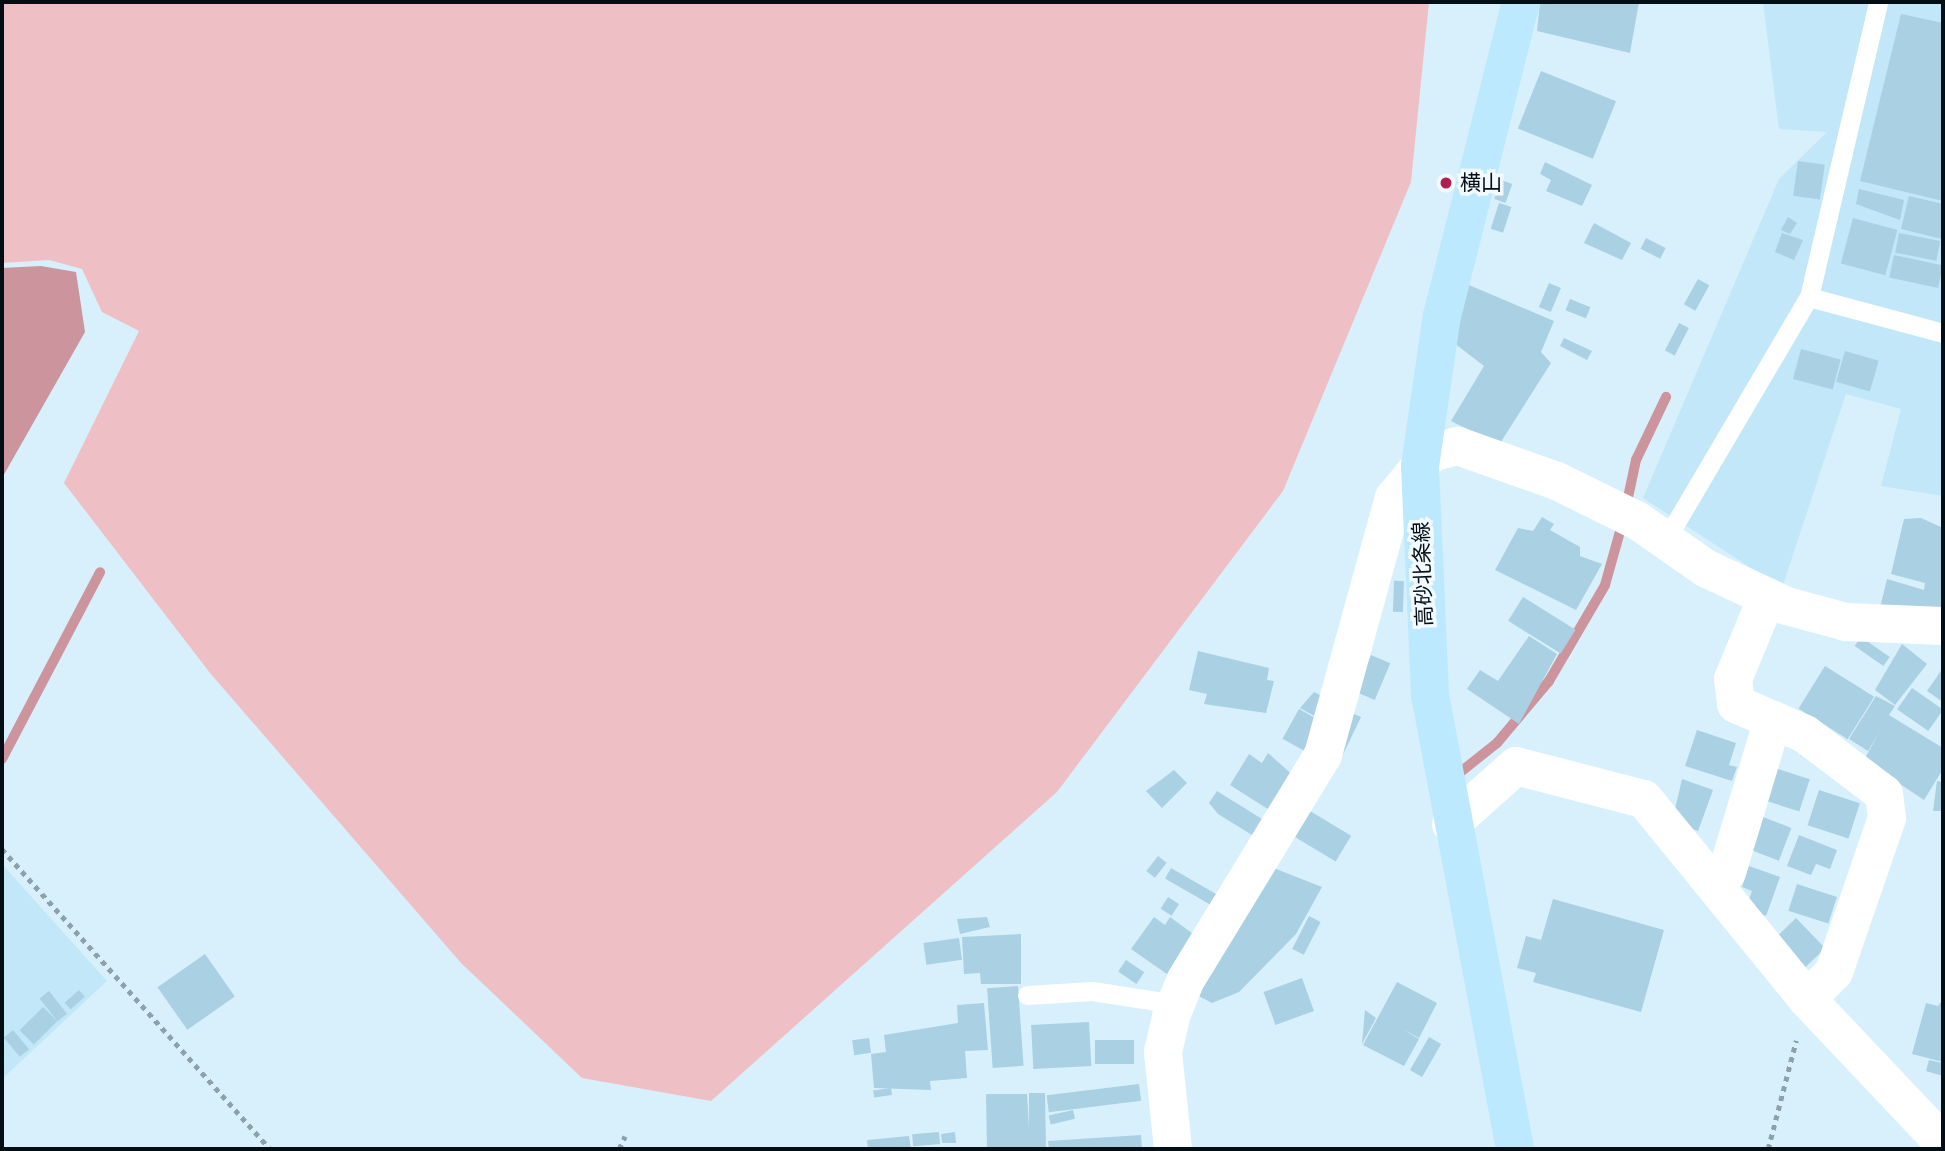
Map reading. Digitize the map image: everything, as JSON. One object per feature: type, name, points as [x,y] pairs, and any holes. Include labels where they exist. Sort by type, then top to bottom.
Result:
[{"type":"main road","name":"高砂北条線","points":[[1515,1149],[1451,824],[1430,695],[1420,466],[1441,316],[1521,2]]},
{"type":"street","points":[[1173,1149],[1163,1052],[1176,1004],[1332,737],[1394,498],[1420,466],[1440,447],[1458,446],[1639,523],[1767,597],[1846,622],[1943,626]]},
{"type":"street","points":[[1767,597],[1733,680],[1736,704],[1805,734],[1884,794],[1887,818],[1833,972],[1807,999]]},
{"type":"street","points":[[1727,872],[1773,720]]},
{"type":"street","points":[[1451,824],[1516,766],[1644,799],[1807,999],[1943,1143]]},
{"type":"lane","points":[[1639,523],[1809,297],[1878,2]]},
{"type":"lane","points":[[1809,297],[1943,333]]},
{"type":"lane","points":[[1027,995],[1092,991],[1176,1004]]},
{"type":"path","points":[[2,849],[270,1149]]},
{"type":"path","points":[[1768,1149],[1807,999]]},
{"type":"path","points":[[619,1149],[625,1136]]},
{"type":"shaded area","points":[[2,2],[1429,2],[1411,182],[1283,491],[1057,792],[711,1101],[582,1078],[461,963],[210,673],[64,483],[139,331],[102,312],[82,269],[49,260],[2,263]]},
{"type":"shaded area","points":[[1763,2],[1943,2],[1943,496],[1881,486],[1901,409],[1846,394],[1782,588],[1643,498],[1779,179],[1827,132],[1779,129]]},
{"type":"shaded area","points":[[41,266],[76,272],[85,332],[2,478],[2,268]]},
{"type":"shaded area","points":[[2,864],[107,981],[2,1079]]},
{"type":"building","points":[[1540,2],[1639,2],[1630,53],[1537,31]]},
{"type":"building","points":[[1901,14],[1943,23],[1943,201],[1860,181]]},
{"type":"building","points":[[1541,71],[1616,101],[1593,159],[1518,128]]},
{"type":"building","points":[[1798,161],[1825,165],[1820,199],[1793,196]]},
{"type":"building","points":[[1545,162],[1592,185],[1582,206],[1546,191],[1551,180],[1540,174]]},
{"type":"building","points":[[1501,180],[1512,184],[1505,203],[1494,199]]},
{"type":"building","points":[[1859,189],[1904,200],[1900,220],[1856,204]]},
{"type":"building","points":[[1909,196],[1943,204],[1942,239],[1901,229]]},
{"type":"building","points":[[1499,203],[1511,207],[1503,233],[1491,229]]},
{"type":"building","points":[[1788,217],[1797,223],[1790,234],[1781,230]]},
{"type":"building","points":[[1853,218],[1897,230],[1885,275],[1841,263]]},
{"type":"building","points":[[1594,223],[1631,243],[1622,260],[1584,243]]},
{"type":"building","points":[[1782,233],[1803,240],[1794,260],[1775,252]]},
{"type":"building","points":[[1899,233],[1940,241],[1936,261],[1895,253]]},
{"type":"building","points":[[1646,238],[1666,248],[1660,259],[1641,249]]},
{"type":"building","points":[[1894,255],[1943,265],[1938,288],[1889,277]]},
{"type":"building","points":[[1698,279],[1709,285],[1695,311],[1684,304]]},
{"type":"building","points":[[1549,283],[1561,288],[1551,312],[1539,307]]},
{"type":"building","points":[[1469,285],[1554,321],[1541,352],[1551,363],[1499,445],[1451,421],[1484,366],[1454,343]]},
{"type":"building","points":[[1570,299],[1590,307],[1586,318],[1566,310]]},
{"type":"building","points":[[1679,323],[1689,328],[1675,356],[1665,351]]},
{"type":"building","points":[[1564,338],[1592,351],[1587,360],[1560,346]]},
{"type":"building","points":[[1801,349],[1841,360],[1833,390],[1793,379]]},
{"type":"building","points":[[1845,351],[1879,361],[1870,391],[1836,382]]},
{"type":"building","points":[[1542,517],[1554,524],[1550,530],[1580,547],[1580,556],[1602,564],[1576,610],[1495,570],[1518,528],[1533,531]]},
{"type":"building","points":[[1921,518],[1943,528],[1943,613],[1880,608],[1887,579],[1924,590],[1925,583],[1891,574],[1904,519]]},
{"type":"building","points":[[1394,581],[1404,581],[1403,612],[1393,612]]},
{"type":"building","points":[[1523,597],[1576,630],[1561,654],[1508,621]]},
{"type":"building","points":[[1529,636],[1557,654],[1519,724],[1467,689],[1480,670],[1498,681]]},
{"type":"building","points":[[1861,637],[1890,657],[1883,666],[1855,646]]},
{"type":"building","points":[[1902,644],[1927,664],[1895,705],[1875,690]]},
{"type":"building","points":[[1198,651],[1269,668],[1267,680],[1274,681],[1266,713],[1204,704],[1207,694],[1189,690]]},
{"type":"building","points":[[1371,655],[1390,663],[1375,700],[1355,692]]},
{"type":"building","points":[[1825,666],[1874,697],[1848,739],[1799,708]]},
{"type":"building","points":[[1943,668],[1943,702],[1927,691]]},
{"type":"building","points":[[1912,688],[1943,710],[1928,731],[1897,709]]},
{"type":"building","points":[[1314,692],[1332,701],[1327,723],[1300,708]]},
{"type":"building","points":[[1876,696],[1895,706],[1889,715],[1943,748],[1943,769],[1924,800],[1864,760],[1880,731],[1868,751],[1849,739]]},
{"type":"building","points":[[1299,709],[1328,725],[1311,755],[1283,739]]},
{"type":"building","points":[[1352,713],[1361,717],[1337,767]]},
{"type":"building","points":[[1697,730],[1736,743],[1729,765],[1737,767],[1732,781],[1685,766]]},
{"type":"building","points":[[1268,753],[1296,778],[1274,813],[1230,785],[1249,754],[1262,763]]},
{"type":"building","points":[[1766,765],[1810,779],[1799,812],[1755,797]]},
{"type":"building","points":[[1174,770],[1187,783],[1162,808],[1146,791]]},
{"type":"building","points":[[1682,779],[1713,790],[1698,831],[1672,822]]},
{"type":"building","points":[[1937,781],[1943,782],[1943,811],[1933,811]]},
{"type":"building","points":[[1819,790],[1860,803],[1848,838],[1808,825]]},
{"type":"building","points":[[1217,791],[1270,824],[1260,840],[1218,814],[1209,803]]},
{"type":"building","points":[[1310,811],[1351,836],[1336,861],[1295,837]]},
{"type":"building","points":[[1755,814],[1791,828],[1779,861],[1742,847]]},
{"type":"building","points":[[1799,835],[1837,850],[1830,869],[1816,864],[1811,875],[1787,866]]},
{"type":"building","points":[[1158,856],[1167,863],[1155,878],[1146,871]]},
{"type":"building","points":[[1749,866],[1780,877],[1766,916],[1746,909],[1752,891],[1742,887]]},
{"type":"building","points":[[1271,867],[1322,887],[1296,934],[1239,992],[1212,1003],[1193,993]]},
{"type":"building","points":[[1171,868],[1224,898],[1218,909],[1165,878]]},
{"type":"building","points":[[1797,884],[1837,897],[1828,924],[1788,911]]},
{"type":"building","points":[[1168,897],[1179,904],[1172,916],[1161,909]]},
{"type":"building","points":[[1553,899],[1664,930],[1641,1012],[1533,982],[1536,973],[1517,968],[1526,936],[1541,940]]},
{"type":"building","points":[[1309,916],[1321,922],[1304,955],[1292,949]]},
{"type":"building","points":[[987,917],[990,927],[960,934],[957,919]]},
{"type":"building","points":[[1154,917],[1165,925],[1170,917],[1196,936],[1174,979],[1131,949]]},
{"type":"building","points":[[1796,918],[1825,948],[1803,970],[1774,940]]},
{"type":"building","points":[[1021,934],[1021,984],[981,984],[980,973],[964,974],[962,937]]},
{"type":"building","points":[[959,938],[962,960],[926,965],[923,943]]},
{"type":"building","points":[[205,954],[235,997],[187,1030],[157,987]]},
{"type":"building","points":[[1126,960],[1144,972],[1136,984],[1118,972]]},
{"type":"building","points":[[1302,978],[1314,1011],[1275,1025],[1263,992]]},
{"type":"building","points":[[1397,982],[1437,1003],[1419,1038],[1402,1029],[1419,1039],[1404,1066],[1363,1045]]},
{"type":"building","points":[[1018,986],[1024,1066],[993,1068],[987,988]]},
{"type":"building","points":[[79,990],[85,997],[71,1009],[65,1002]]},
{"type":"building","points":[[49,991],[67,1014],[57,1021],[40,998]]},
{"type":"building","points":[[1943,999],[1943,1062],[1912,1054],[1926,1003],[1938,1006]]},
{"type":"building","points":[[984,1003],[988,1050],[965,1051],[967,1078],[930,1081],[931,1090],[874,1088],[871,1054],[886,1052],[884,1035],[958,1023],[957,1005]]},
{"type":"building","points":[[43,1007],[57,1021],[34,1044],[20,1030]]},
{"type":"building","points":[[1365,1010],[1376,1018],[1362,1044]]},
{"type":"building","points":[[1089,1022],[1091,1066],[1033,1069],[1031,1025]]},
{"type":"building","points":[[13,1030],[29,1049],[20,1057],[4,1038]]},
{"type":"building","points":[[1429,1037],[1441,1044],[1422,1077],[1410,1070]]},
{"type":"building","points":[[869,1038],[871,1053],[854,1055],[852,1040]]},
{"type":"building","points":[[1095,1040],[1134,1040],[1134,1064],[1095,1064]]},
{"type":"building","points":[[1929,1060],[1943,1063],[1943,1076],[1926,1071]]},
{"type":"building","points":[[1139,1084],[1141,1101],[1049,1112],[1047,1095]]},
{"type":"building","points":[[891,1088],[892,1095],[874,1097],[873,1091]]},
{"type":"building","points":[[1029,1093],[1045,1093],[1046,1149],[987,1149],[986,1094],[1027,1094],[1029,1128]]},
{"type":"building","points":[[1073,1110],[1075,1119],[1051,1124],[1049,1116]]},
{"type":"building","points":[[939,1132],[940,1144],[913,1146],[912,1134]]},
{"type":"building","points":[[955,1132],[956,1143],[942,1143],[941,1134]]},
{"type":"building","points":[[1141,1135],[1142,1149],[1049,1149],[1048,1141]]},
{"type":"building","points":[[909,1136],[911,1149],[868,1149],[867,1140]]},
{"type":"waterway","points":[[1626,507],[1636,460],[1666,397]]},
{"type":"waterway","points":[[1458,774],[1497,743],[1549,681],[1605,585],[1623,521]]},
{"type":"waterway","points":[[2,759],[100,572]]},
{"type":"place","name":"横山","points":[[1446,183]]}]
